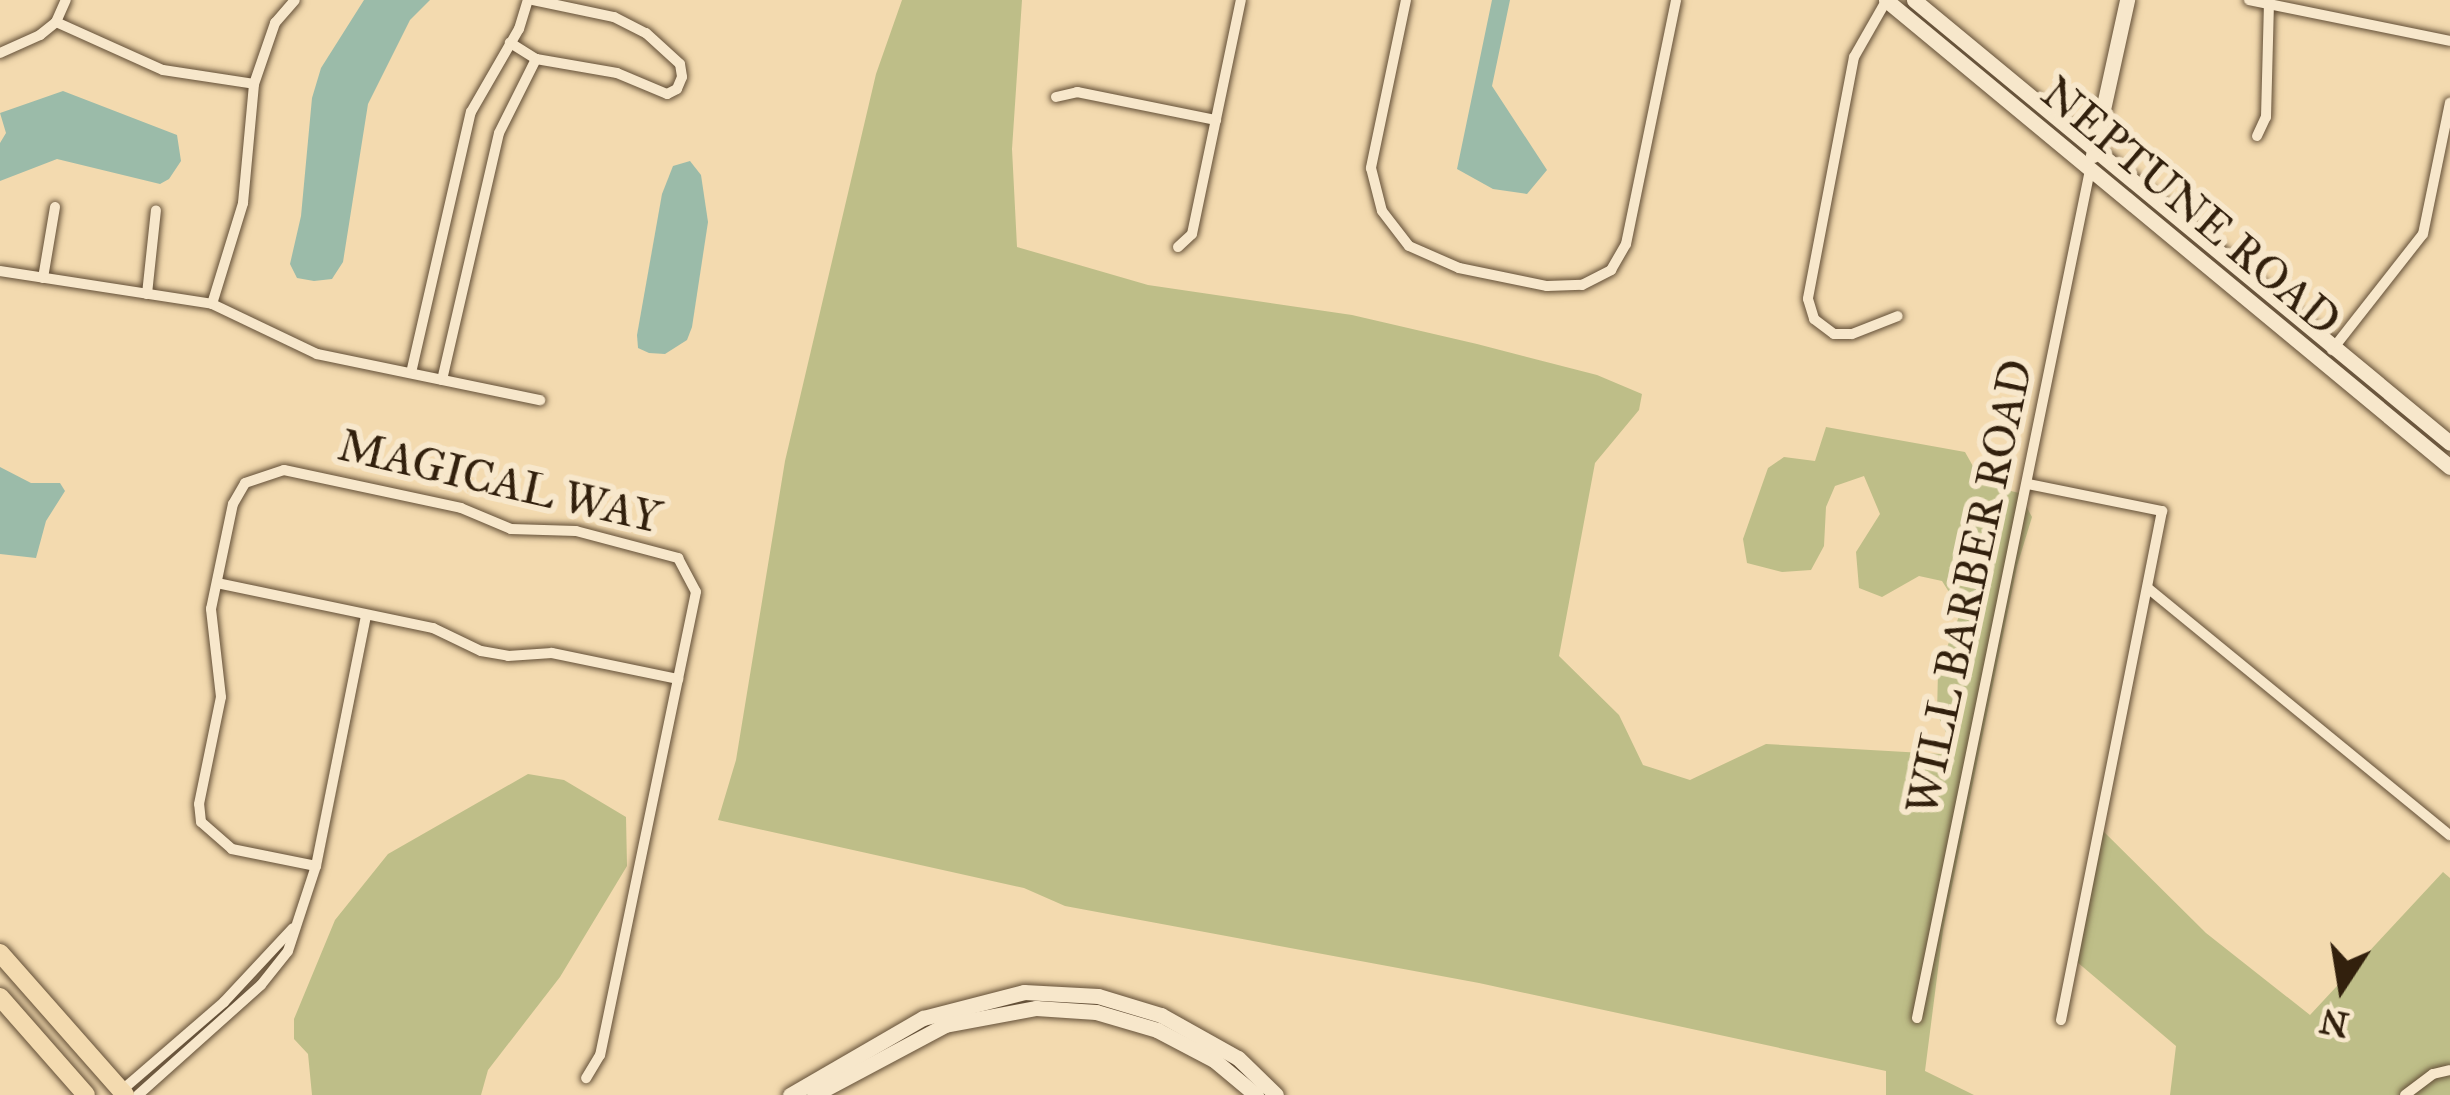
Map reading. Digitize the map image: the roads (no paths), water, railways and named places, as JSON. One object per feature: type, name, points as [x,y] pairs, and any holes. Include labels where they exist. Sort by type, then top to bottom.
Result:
[{"type":"highway","points":[[1,954],[128,1094]]},
{"type":"highway","points":[[0,998],[86,1095]]},
{"type":"main road","name":"NEPTUNE ROAD","points":[[1886,0],[2450,467]]},
{"type":"main road","name":"NEPTUNE ROAD","points":[[1914,0],[2450,443]]},
{"type":"main road","points":[[2090,170],[2127,0]]},
{"type":"main road","points":[[790,1095],[923,1018],[1024,992],[1130,1004],[1209,1048],[1276,1095]]},
{"type":"main road","points":[[814,1095],[912,1039],[987,1013],[1096,1012],[1209,1048],[1256,1095]]},
{"type":"street","points":[[0,53],[28,44],[56,22],[66,0]]},
{"type":"street","points":[[212,304],[243,203],[254,84],[275,23],[295,0]]},
{"type":"street","points":[[411,373],[471,112],[530,0],[614,17],[646,33],[680,64],[682,76],[676,89],[667,94],[616,73],[536,59],[510,43]]},
{"type":"street","points":[[1178,247],[1192,234],[1241,0]]},
{"type":"street","points":[[1406,0],[1371,168],[1382,211],[1409,246],[1459,268],[1547,286],[1582,285],[1611,270],[1626,244],[1676,0]]},
{"type":"street","points":[[1886,0],[1854,57],[1808,299],[1814,319],[1834,334],[1852,334],[1898,316]]},
{"type":"street","points":[[2249,0],[2450,40]]},
{"type":"street","points":[[2257,136],[2266,117],[2270,5]]},
{"type":"street","points":[[56,22],[164,70],[254,84]]},
{"type":"street","points":[[442,380],[499,133],[536,59]]},
{"type":"street","points":[[1056,97],[1078,92],[1216,120]]},
{"type":"street","points":[[2322,362],[2423,234],[2450,104]]},
{"type":"street","name":"WILL BARBER ROAD","points":[[1917,1018],[2090,170]]},
{"type":"street","points":[[44,278],[55,207]]},
{"type":"street","points":[[147,294],[156,210]]},
{"type":"street","points":[[0,271],[212,304],[317,354],[540,400]]},
{"type":"street","name":"MAGICAL WAY","points":[[316,866],[232,849],[202,822],[199,804],[221,697],[211,609],[233,505],[245,483],[284,470],[460,508],[512,529],[576,532],[677,558],[696,592],[600,1055],[586,1078]]},
{"type":"street","points":[[2028,484],[2162,512],[2061,1020]]},
{"type":"street","points":[[217,583],[433,628],[481,651],[508,656],[552,653],[678,680]]},
{"type":"street","points":[[2149,589],[2450,835]]},
{"type":"street","points":[[128,1094],[293,928],[316,866],[366,615]]},
{"type":"street","points":[[2405,1095],[2433,1074],[2450,1070]]}]
